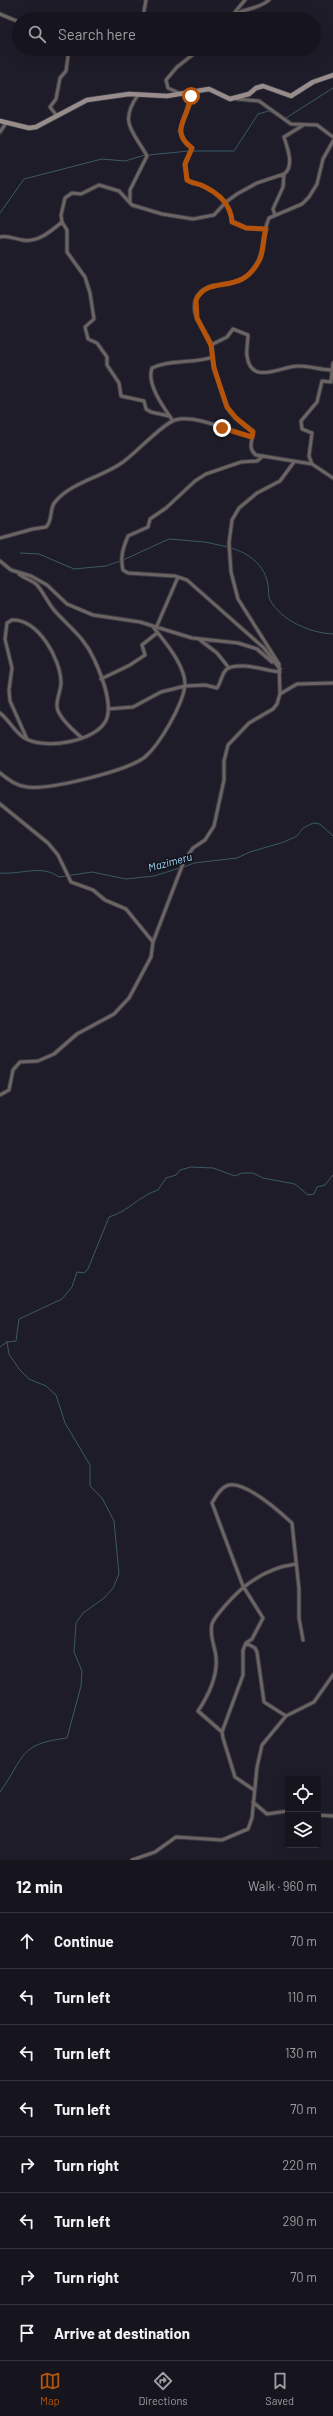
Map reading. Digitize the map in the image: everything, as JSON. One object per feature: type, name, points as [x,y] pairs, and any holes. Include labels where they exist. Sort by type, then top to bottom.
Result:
[{"type":"main road","points":[[0,121],[29,128],[41,125],[87,100],[129,94],[167,96],[209,89],[222,97],[238,99],[263,86],[291,96],[313,82],[333,75]]},
{"type":"street","points":[[144,12],[146,0]]},
{"type":"street","points":[[235,12],[245,0]]},
{"type":"street","points":[[235,12],[255,8],[268,0]]},
{"type":"street","points":[[0,14],[12,19]]},
{"type":"street","points":[[57,116],[50,107],[56,98],[60,78],[66,71],[68,56]]},
{"type":"street","points":[[179,93],[168,88],[166,80],[177,67],[191,56]]},
{"type":"street","points":[[187,93],[191,96],[191,102],[180,131],[184,140],[192,148],[185,164],[187,180],[202,186],[226,203],[232,215],[232,222],[246,228],[266,229]]},
{"type":"street","points":[[130,203],[130,190],[147,156],[128,127],[127,118],[138,95]]},
{"type":"street","points":[[238,99],[259,101],[292,124],[317,125],[333,137]]},
{"type":"street","points":[[0,132],[6,123]]},
{"type":"street","points":[[275,215],[273,209],[283,187],[284,174],[287,171],[289,162],[288,149],[284,137],[304,125]]},
{"type":"street","points":[[333,141],[323,159],[317,184],[309,197],[302,204],[269,218],[263,252],[249,274],[237,283],[208,287],[196,300],[197,318],[211,345],[227,407],[236,418],[253,431],[251,450],[256,455],[312,464],[333,478]]},
{"type":"street","points":[[169,416],[151,412],[146,409],[144,401],[121,396],[119,383],[107,364],[108,357],[97,343],[88,339],[85,327],[94,319],[94,305],[85,277],[67,252],[67,230],[62,222],[61,215],[65,198],[72,193],[81,194],[99,185],[119,191],[130,203],[162,214],[193,219],[214,215],[226,203],[257,183],[284,174]]},
{"type":"street","points":[[0,237],[5,236],[25,241],[46,236],[62,222]]},
{"type":"street","points":[[211,345],[227,337],[233,329],[248,335],[247,356],[251,367],[258,372],[273,373],[298,366],[332,370]]},
{"type":"street","points":[[173,421],[154,389],[150,374],[152,368],[169,363],[198,362],[213,357]]},
{"type":"street","points":[[312,464],[309,456],[312,433],[302,429],[300,421],[317,402],[322,382],[331,382],[333,363]]},
{"type":"street","points":[[0,538],[33,528],[46,527],[50,522],[52,506],[59,498],[122,464],[173,421],[196,420],[252,437]]},
{"type":"street","points":[[263,456],[257,461],[242,462],[216,469],[201,477],[166,508],[150,519],[148,527],[128,536],[121,553],[123,570],[178,577],[197,588],[264,648],[280,671]]},
{"type":"street","points":[[0,1095],[9,1090],[13,1070],[20,1062],[38,1061],[54,1054],[77,1034],[106,1020],[124,1004],[151,957],[153,942],[186,856],[192,848],[205,840],[214,826],[224,780],[224,761],[228,745],[252,721],[273,709],[278,702],[280,694],[280,671],[275,655],[238,599],[231,572],[229,543],[232,520],[238,508],[257,493],[280,481],[294,462]]},
{"type":"street","points":[[330,476],[333,472]]},
{"type":"street","points":[[0,561],[36,584],[55,611],[80,636],[94,658],[108,709],[104,724],[82,738],[63,744],[45,744],[28,740],[23,737],[0,713]]},
{"type":"street","points":[[20,574],[41,581],[67,604],[102,617],[129,620],[199,639],[235,642],[253,648],[266,656],[280,671]]},
{"type":"street","points":[[154,627],[178,577]]},
{"type":"street","points":[[28,740],[20,726],[10,701],[9,690],[12,668],[5,634],[7,623],[12,620],[29,624],[52,649],[60,676],[57,707],[68,725],[82,738]]},
{"type":"street","points":[[0,773],[18,785],[40,787],[98,775],[141,759],[165,730],[182,698],[185,686],[184,678],[177,664],[154,627]]},
{"type":"street","points":[[101,679],[123,669],[144,655],[142,643],[157,633]]},
{"type":"street","points":[[199,639],[217,653],[229,668]]},
{"type":"street","points":[[108,709],[134,707],[161,692],[194,684],[217,688],[225,672],[229,668],[254,667],[280,671]]},
{"type":"street","points":[[280,694],[297,684],[332,683],[333,688]]},
{"type":"street","points":[[0,804],[48,843],[58,855],[71,882],[93,890],[105,900],[126,909],[153,942]]},
{"type":"street","points":[[254,1790],[235,1777],[223,1741],[222,1732],[243,1675],[243,1650],[246,1643],[252,1639],[263,1618],[243,1586],[212,1503],[226,1487],[232,1485],[255,1493],[292,1522],[299,1618],[303,1640]]},
{"type":"street","points":[[222,1732],[198,1712],[207,1698],[215,1671],[216,1657],[212,1637],[212,1623],[243,1586],[258,1576],[283,1566],[296,1564]]},
{"type":"street","points":[[246,1643],[255,1648],[257,1652],[264,1702],[286,1716]]},
{"type":"street","points":[[132,1860],[155,1852],[176,1837],[211,1841],[236,1835],[249,1826],[261,1748],[286,1716],[314,1702],[333,1675]]},
{"type":"street","points":[[253,1802],[267,1814],[285,1811]]},
{"type":"street","points":[[321,1815],[333,1816]]},
{"type":"waterway","points":[[286,118],[333,88]]},
{"type":"waterway","points":[[192,151],[234,151],[258,114],[269,111],[276,115]]},
{"type":"waterway","points":[[148,155],[189,151]]},
{"type":"waterway","points":[[0,213],[24,179],[102,159],[125,161],[145,155]]},
{"type":"waterway","points":[[123,560],[169,539],[205,542],[228,547]]},
{"type":"waterway","points":[[231,548],[244,553],[260,566],[266,578],[270,600],[289,620],[315,631],[333,634]]},
{"type":"waterway","points":[[20,553],[39,554],[74,569],[106,566],[120,561]]},
{"type":"waterway","name":"Mazimeru","points":[[184,867],[194,863],[237,858],[250,852],[284,842],[297,836],[303,828],[313,823],[320,824],[333,836]]},
{"type":"waterway","name":"Mazimeru","points":[[0,873],[45,871],[59,877],[92,872],[126,879],[154,876],[180,868]]},
{"type":"waterway","points":[[0,1347],[7,1342],[16,1341],[19,1319],[62,1299],[72,1287],[77,1272],[84,1273],[88,1269],[109,1217],[158,1190],[166,1178],[176,1175],[180,1170],[191,1167],[213,1168],[235,1176],[242,1173],[253,1173],[263,1178],[295,1184],[308,1195],[314,1194],[317,1187],[325,1185],[333,1175]]},
{"type":"waterway","points":[[0,1792],[19,1761],[31,1748],[39,1744],[67,1738],[81,1686],[82,1671],[74,1652],[76,1623],[83,1613],[104,1598],[113,1588],[119,1574],[114,1521],[102,1498],[90,1486],[90,1465],[65,1423],[56,1395],[46,1386],[29,1379],[19,1369],[9,1354],[7,1342]]},
{"type":"route","points":[[191,96],[191,102],[184,115],[180,131],[184,140],[192,148],[185,164],[187,180],[191,183],[202,186],[223,199],[231,212],[232,222],[246,228],[266,229],[263,252],[259,261],[249,274],[237,283],[208,287],[198,295],[195,304],[195,310],[200,326],[211,345],[214,368],[222,386],[227,407],[236,418],[253,431],[252,437],[230,429],[222,428]]}]
